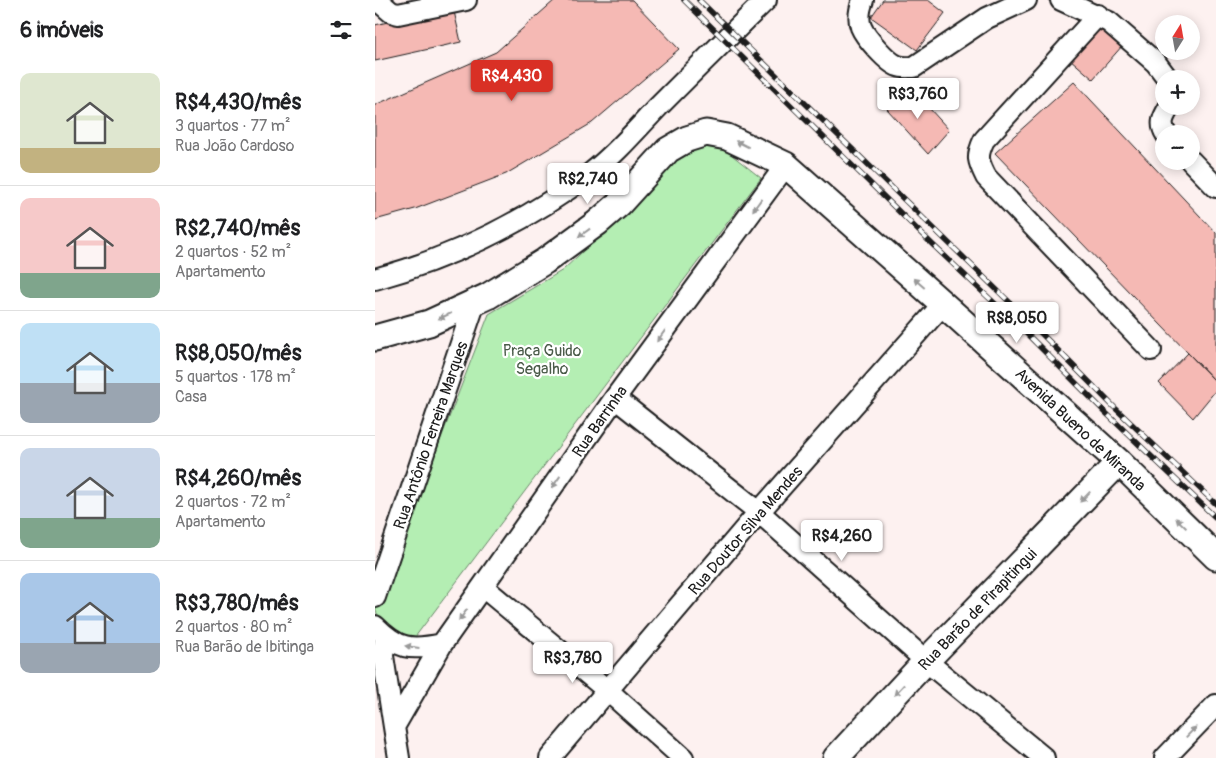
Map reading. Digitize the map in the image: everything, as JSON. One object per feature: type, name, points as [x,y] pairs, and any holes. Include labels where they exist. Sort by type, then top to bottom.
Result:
[{"type":"main road","name":"Avenida Bueno de Miranda","points":[[375,338],[429,323],[489,296],[545,261],[597,223],[619,204],[668,150],[687,139],[706,133],[727,137],[785,165],[1119,462],[1216,557]]},
{"type":"main road","name":"Rua Barão de Pirapitingui","points":[[836,758],[926,661],[1119,462]]},
{"type":"street","points":[[377,0],[391,12],[398,14],[466,0]]},
{"type":"street","points":[[375,279],[447,256],[483,240],[521,221],[593,172],[766,0]]},
{"type":"street","points":[[863,0],[860,10],[860,22],[863,32],[894,64],[907,68],[914,67],[987,18],[1026,0]]},
{"type":"street","points":[[1061,0],[1109,22],[1156,63],[1161,70]]},
{"type":"street","points":[[1098,16],[984,140],[978,156],[979,164],[986,177],[1151,350]]},
{"type":"street","name":"Rua Barrinha","points":[[394,727],[442,644],[615,398],[785,165]]},
{"type":"street","points":[[1200,170],[1216,187]]},
{"type":"street","name":"Rua Antônio Ferreira Marques","points":[[375,597],[475,302]]},
{"type":"street","name":"Rua Doutor Silva Mendes","points":[[550,758],[759,512],[943,304]]},
{"type":"street","points":[[615,398],[759,512],[926,661],[1044,758]]},
{"type":"street","points":[[483,587],[607,690],[683,758]]},
{"type":"street","points":[[380,631],[399,645],[420,649],[442,644]]},
{"type":"street","points":[[380,631],[399,758]]},
{"type":"street","points":[[1165,758],[1216,705]]},
{"type":"green space","name":"Praça Guido Segalho","points":[[710,144],[723,148],[761,178],[415,637],[385,630],[375,609],[489,314],[563,270],[614,222],[676,157],[690,147]]},
{"type":"building","points":[[555,0],[632,0],[679,49],[592,123],[506,174],[415,209],[375,220],[375,105],[496,52]]},
{"type":"building","points":[[883,0],[928,0],[945,13],[917,50],[871,17]]},
{"type":"building","points":[[453,7],[461,42],[375,61],[375,25]]},
{"type":"building","points":[[1100,25],[1123,45],[1093,79],[1070,59]]},
{"type":"building","points":[[1074,82],[1216,233],[1216,382],[995,153]]},
{"type":"building","points":[[910,87],[949,130],[928,154],[887,109]]},
{"type":"building","points":[[1188,353],[1216,382],[1216,390],[1193,418],[1159,383]]},
{"type":"railway","points":[[684,0],[933,245],[1216,518]]},
{"type":"railway","points":[[699,0],[1032,324],[1114,407],[1216,504]]}]
